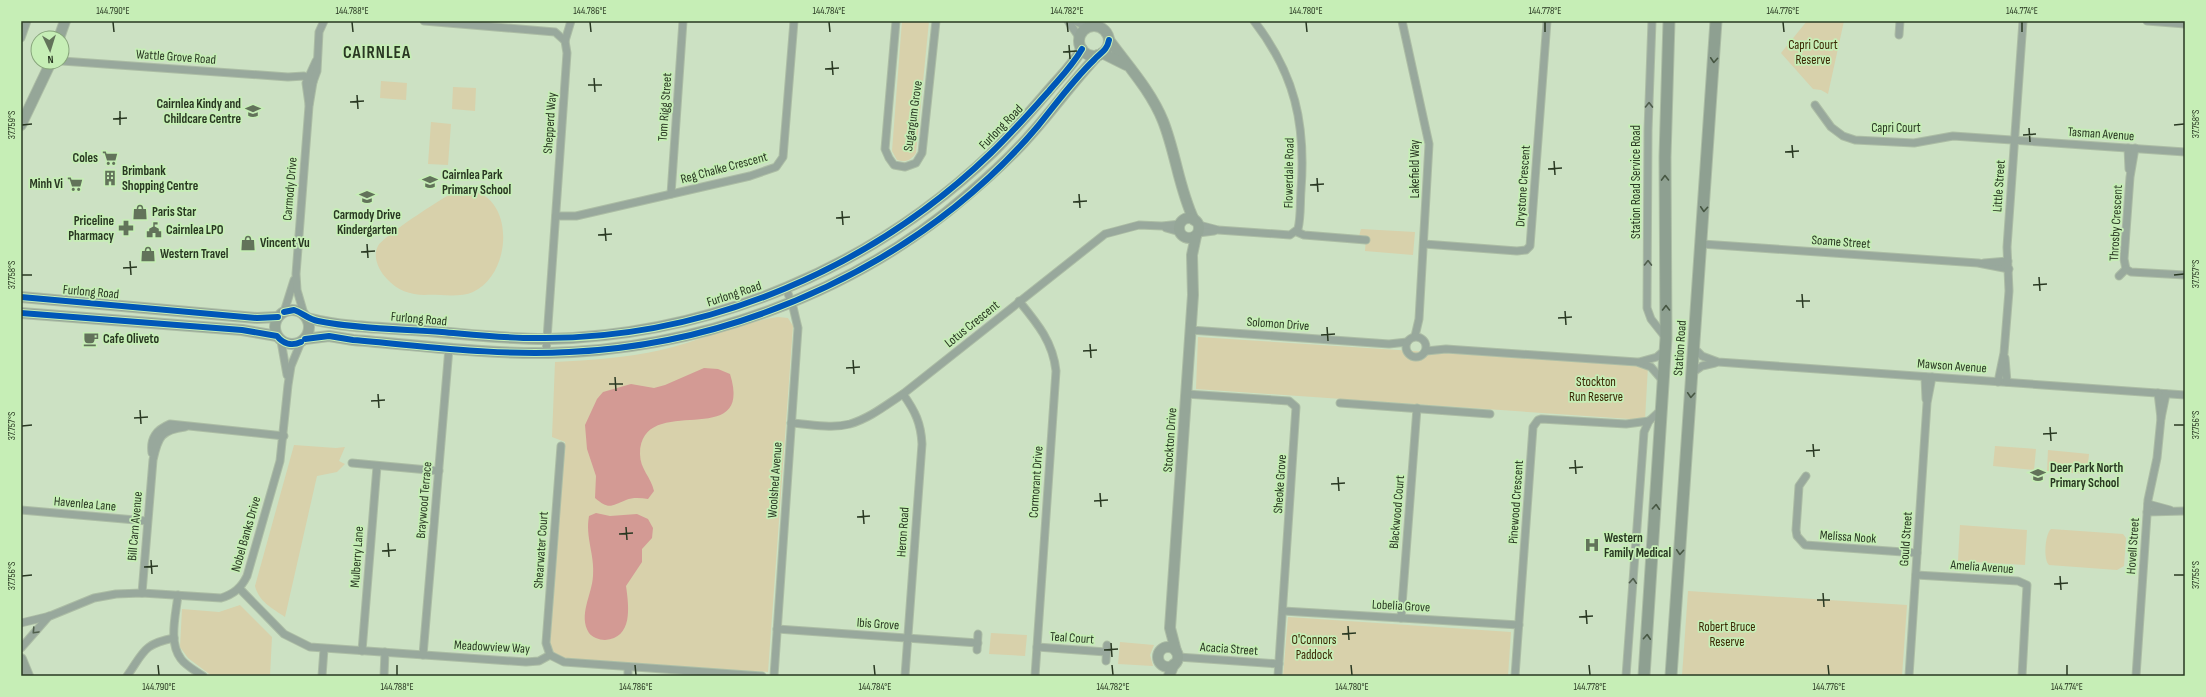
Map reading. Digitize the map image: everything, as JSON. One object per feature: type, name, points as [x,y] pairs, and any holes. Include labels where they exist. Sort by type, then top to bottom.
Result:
[{"type":"main road","points":[[1108,38],[1102,28],[1092,24],[1079,37],[1082,49],[1089,55],[1100,54],[1108,45],[1110,21]]},
{"type":"main road","name":"Station Road","points":[[1644,676],[1663,409],[1666,343],[1664,157],[1669,21]]},
{"type":"main road","name":"Station Road","points":[[1671,676],[1702,244],[1716,21]]},
{"type":"main road","name":"Stockton Drive","points":[[1108,38],[1127,66],[1150,95],[1163,121],[1185,200],[1197,229],[1192,255],[1190,330],[1170,628],[1176,658]]},
{"type":"main road","name":"Furlong Road","points":[[305,316],[356,325],[504,338],[546,338],[634,331],[679,322],[786,288],[810,278],[882,239],[955,186],[1004,141],[1066,73],[1082,49]]},
{"type":"main road","name":"Stockton Drive","points":[[1100,54],[1127,66]]},
{"type":"main road","name":"Furlong Road","points":[[303,340],[329,336],[353,340],[449,348],[546,353],[609,349],[647,344],[698,333],[792,302],[864,267],[923,230],[964,198],[1031,134],[1100,54]]},
{"type":"main road","points":[[21,125],[46,70]]},
{"type":"main road","name":"Stockton Drive","points":[[1185,200],[1182,229],[1192,255]]},
{"type":"main road","points":[[1186,219],[1197,229],[1182,229],[1186,219]]},
{"type":"main road","name":"Furlong Road","points":[[21,297],[257,318],[281,315]]},
{"type":"main road","points":[[176,310],[178,319],[188,326]]},
{"type":"main road","points":[[294,310],[305,316],[309,329],[303,340],[291,344],[279,338],[275,326],[281,315],[294,310]]},
{"type":"main road","name":"Furlong Road","points":[[21,313],[242,330],[279,338]]},
{"type":"main road","name":"Stockton Drive","points":[[1162,649],[1170,628]]},
{"type":"main road","points":[[1164,676],[1158,656],[1162,649],[1168,647],[1176,658]]},
{"type":"main road","points":[[1161,664],[1167,666],[1176,658]]},
{"type":"main road","points":[[1169,676],[1176,658]]},
{"type":"main road","points":[[21,659],[28,676]]},
{"type":"street","points":[[21,38],[27,21]]},
{"type":"street","points":[[309,80],[317,58],[319,32],[324,21]]},
{"type":"street","points":[[424,21],[556,32],[565,41],[571,21]]},
{"type":"street","name":"Tom Rigg Street","points":[[671,194],[683,21]]},
{"type":"street","name":"Reg Chalke Crescent","points":[[556,216],[576,216],[750,176],[776,167],[783,157],[794,21]]},
{"type":"street","name":"Sugargum Grove","points":[[896,21],[885,148],[894,165],[905,167],[916,164],[922,153],[936,21]]},
{"type":"street","points":[[1068,21],[1079,37]]},
{"type":"street","points":[[1075,21],[1092,24]]},
{"type":"street","name":"Flowerdale Road","points":[[1254,21],[1283,66],[1298,109],[1303,157],[1299,226],[1297,232]]},
{"type":"street","name":"Lakefield Way","points":[[1402,21],[1429,144],[1418,337]]},
{"type":"street","name":"Drystone Crescent","points":[[1424,244],[1517,251],[1526,250],[1530,246],[1547,21]]},
{"type":"street","name":"Station Road Service Road","points":[[1652,21],[1648,116],[1647,308],[1651,319],[1666,343]]},
{"type":"street","points":[[1899,35],[1900,21]]},
{"type":"street","name":"Little Street","points":[[1998,382],[2004,353],[2009,265],[2007,247],[2023,21]]},
{"type":"street","points":[[2147,21],[2185,24]]},
{"type":"street","name":"Shepperd Way","points":[[546,353],[567,53],[565,41]]},
{"type":"street","name":"Wattle Grove Road","points":[[70,62],[309,80]]},
{"type":"street","name":"Carmody Drive","points":[[305,316],[297,290],[296,274],[309,106],[309,80]]},
{"type":"street","name":"Capri Court","points":[[1815,105],[1831,127],[1843,136],[1856,140],[1914,143],[1945,136],[2015,140]]},
{"type":"street","name":"Tasman Avenue","points":[[2015,140],[2185,152]]},
{"type":"street","name":"Throsby Crescent","points":[[2126,269],[2124,259],[2131,148]]},
{"type":"street","name":"Lotus Crescent","points":[[791,423],[832,426],[849,424],[871,416],[904,394],[1105,234],[1139,225],[1182,229]]},
{"type":"street","points":[[1197,229],[1290,235],[1297,232],[1304,235],[1366,240]]},
{"type":"street","name":"Soame Street","points":[[1702,244],[2009,265]]},
{"type":"street","name":"Throsby Crescent","points":[[2126,269],[2134,272],[2185,275]]},
{"type":"street","name":"Throsby Crescent","points":[[2119,276],[2126,269]]},
{"type":"street","name":"Carmody Drive","points":[[281,315],[296,274]]},
{"type":"street","name":"Woolshed Avenue","points":[[774,676],[798,328],[792,302],[786,288]]},
{"type":"street","name":"Cormorant Drive","points":[[1019,301],[1048,339],[1055,361],[1056,371],[1035,676]]},
{"type":"street","name":"Solomon Drive","points":[[1190,330],[1388,344],[1407,342]]},
{"type":"street","points":[[1418,337],[1426,348],[1422,356],[1416,357],[1410,355],[1406,350],[1407,342],[1418,337]]},
{"type":"street","name":"Nobel Banks Drive","points":[[279,338],[286,365],[288,385]]},
{"type":"street","name":"Nobel Banks Drive","points":[[21,623],[50,616],[94,598],[116,594],[142,593],[221,598],[232,594],[239,588],[247,576],[280,461],[291,366],[303,340]]},
{"type":"street","points":[[1637,362],[1657,357],[1666,343]]},
{"type":"street","name":"Solomon Drive","points":[[1388,344],[1406,350]]},
{"type":"street","name":"Braywood Terrace","points":[[423,655],[449,348]]},
{"type":"street","points":[[1426,348],[1637,362],[1651,367],[1664,382]]},
{"type":"street","name":"Mawson Avenue","points":[[1694,348],[1702,356],[1718,362],[2185,395]]},
{"type":"street","name":"Little Street","points":[[2004,353],[2007,382]]},
{"type":"street","name":"Mawson Avenue","points":[[1692,373],[1702,366],[1718,362]]},
{"type":"street","name":"Gould Street","points":[[1909,676],[1928,377]]},
{"type":"street","name":"Hovell Street","points":[[2136,676],[2147,512],[2158,448],[2162,393]]},
{"type":"street","name":"Heron Road","points":[[904,394],[920,422],[922,444],[904,676]]},
{"type":"street","name":"Sheoke Grove","points":[[1186,394],[1289,401],[1296,407],[1278,676]]},
{"type":"street","points":[[1340,403],[1490,414]]},
{"type":"street","name":"Blackwood Court","points":[[1401,618],[1418,408]]},
{"type":"street","points":[[1626,676],[1643,439],[1645,427],[1649,421],[1663,409]]},
{"type":"street","name":"Pinewood Crescent","points":[[1515,676],[1533,427],[1538,420],[1541,419],[1626,424],[1649,421]]},
{"type":"street","points":[[1626,424],[1640,432],[1643,439]]},
{"type":"street","name":"Bill Carn Avenue","points":[[142,593],[153,460],[160,437],[165,432],[174,428],[186,427],[284,436]]},
{"type":"street","name":"Shearwater Court","points":[[550,655],[546,643],[561,446]]},
{"type":"street","points":[[352,463],[439,471]]},
{"type":"street","name":"Mulberry Lane","points":[[362,651],[377,466]]},
{"type":"street","name":"Melissa Nook","points":[[1806,476],[1799,486],[1796,530],[1797,536],[1805,545],[1917,553]]},
{"type":"street","points":[[2148,504],[2171,510]]},
{"type":"street","name":"Havenlea Lane","points":[[21,510],[148,521]]},
{"type":"street","points":[[2147,512],[2171,510],[2185,511]]},
{"type":"street","name":"Amelia Avenue","points":[[1916,575],[2018,581],[2027,585],[2022,676]]},
{"type":"street","name":"Meadowview Way","points":[[239,588],[284,634],[310,647],[526,662],[539,661],[550,655]]},
{"type":"street","points":[[178,595],[174,638],[176,651],[181,659],[203,676]]},
{"type":"street","name":"Lobelia Grove","points":[[1282,611],[1519,625]]},
{"type":"street","name":"Nobel Banks Drive","points":[[21,648],[50,616]]},
{"type":"street","name":"Ibis Grove","points":[[777,629],[907,638],[978,646],[978,634]]},
{"type":"street","points":[[127,676],[149,645],[156,641],[174,638]]},
{"type":"street","name":"Teal Court","points":[[1037,647],[1107,649],[1106,661]]},
{"type":"street","points":[[322,676],[324,649]]},
{"type":"street","points":[[384,676],[385,652]]},
{"type":"street","points":[[550,655],[564,662],[762,676]]},
{"type":"street","name":"Acacia Street","points":[[1176,658],[1279,664]]},
{"type":"street","points":[[628,667],[628,676]]},
{"type":"green space","points":[[902,21],[929,21],[916,153],[906,161],[897,160],[892,151]]},
{"type":"green space","name":"Capri Court Reserve","points":[[1807,21],[1844,21],[1828,94],[1821,90],[1813,89],[1781,53]]},
{"type":"green space","points":[[381,81],[407,83],[406,100],[380,98]]},
{"type":"green space","points":[[453,87],[476,88],[475,111],[452,109]]},
{"type":"green space","points":[[431,122],[451,124],[448,165],[428,164]]},
{"type":"green space","points":[[458,190],[477,192],[490,201],[499,214],[503,231],[502,249],[497,267],[487,282],[468,294],[419,295],[399,289],[387,279],[377,264],[376,250],[378,246],[403,225],[429,207]]},
{"type":"green space","points":[[1361,229],[1415,232],[1413,255],[1365,251],[1366,237],[1359,236]]},
{"type":"green space","points":[[778,317],[788,318],[793,326],[768,672],[564,658],[554,653],[550,644],[565,442],[552,437],[555,362],[648,353],[676,346],[748,323]]},
{"type":"green space","name":"Stockton Run Reserve","points":[[1198,337],[1648,366],[1645,420],[1196,389]]},
{"type":"green space","points":[[294,445],[336,448],[345,447],[339,461],[345,464],[337,472],[317,476],[285,617],[263,600],[257,592],[255,586]]},
{"type":"green space","points":[[1995,446],[2036,449],[2034,470],[1993,466]]},
{"type":"green space","points":[[2048,450],[2089,454],[2087,474],[2047,471]]},
{"type":"green space","points":[[1960,525],[2027,530],[2025,565],[1958,561]]},
{"type":"green space","points":[[2051,529],[2123,534],[2126,538],[2124,566],[2117,570],[2049,565],[2045,553],[2047,536]]},
{"type":"green space","name":"Robert Bruce Reserve","points":[[1688,591],[1907,605],[1902,676],[1682,676]]},
{"type":"green space","points":[[240,605],[272,637],[270,676],[212,676],[188,658],[180,647],[182,609],[219,612]]},
{"type":"green space","name":"O'Connors Paddock","points":[[1288,617],[1511,632],[1508,676],[1283,676]]},
{"type":"green space","points":[[991,633],[1027,635],[1025,656],[989,654]]},
{"type":"green space","points":[[1120,642],[1154,645],[1150,655],[1153,666],[1118,664]]},
{"type":"shaded area","points":[[704,368],[718,369],[730,374],[733,398],[727,411],[713,417],[676,421],[658,425],[645,435],[640,459],[651,481],[654,491],[648,499],[631,498],[610,506],[595,498],[596,476],[587,449],[585,425],[597,399],[603,392],[631,384],[654,388],[665,385]]},
{"type":"shaded area","points":[[596,513],[610,516],[637,514],[648,519],[653,528],[652,538],[642,549],[642,562],[626,586],[628,612],[625,628],[621,634],[614,638],[605,640],[598,639],[589,633],[585,619],[586,605],[593,576],[593,561],[588,524],[589,516]]},
{"type":"cycle path","points":[[305,339],[329,336],[353,340],[488,352],[569,352],[635,346],[700,332],[765,313],[827,287],[886,255],[941,217],[992,174],[1038,126],[1065,92],[1105,49],[1109,40]]},
{"type":"cycle path","points":[[284,312],[294,310],[314,320],[349,326],[519,338],[545,338],[607,335],[668,325],[728,310],[786,288],[842,262],[895,230],[945,194],[1013,131],[1066,71],[1082,49]]},
{"type":"cycle path","points":[[21,297],[257,318],[278,317]]},
{"type":"cycle path","points":[[21,313],[242,330],[277,336],[288,344],[301,342]]},
{"type":"place","name":"Cairnlea Kindy and Childcare Centre","points":[[253,111]]},
{"type":"place","name":"Coles","points":[[110,158]]},
{"type":"place","name":"Brimbank Shopping Centre","points":[[110,178]]},
{"type":"place","name":"Cairnlea Park Primary School","points":[[430,182]]},
{"type":"place","name":"Minh Vi","points":[[75,184]]},
{"type":"place","name":"Carmody Drive Kindergarten","points":[[367,197]]},
{"type":"place","name":"Paris Star","points":[[140,212]]},
{"type":"place","name":"Priceline Pharmacy","points":[[126,228]]},
{"type":"place","name":"Cairnlea LPO","points":[[154,230]]},
{"type":"place","name":"Vincent Vu","points":[[248,243]]},
{"type":"place","name":"Western Travel","points":[[148,254]]},
{"type":"place","name":"Cafe Oliveto","points":[[91,339]]},
{"type":"place","name":"Deer Park North Primary School","points":[[2038,475]]},
{"type":"place","name":"Western Family Medical","points":[[1592,545]]},
{"type":"district","name":"CAIRNLEA","points":[[377,53]]}]
